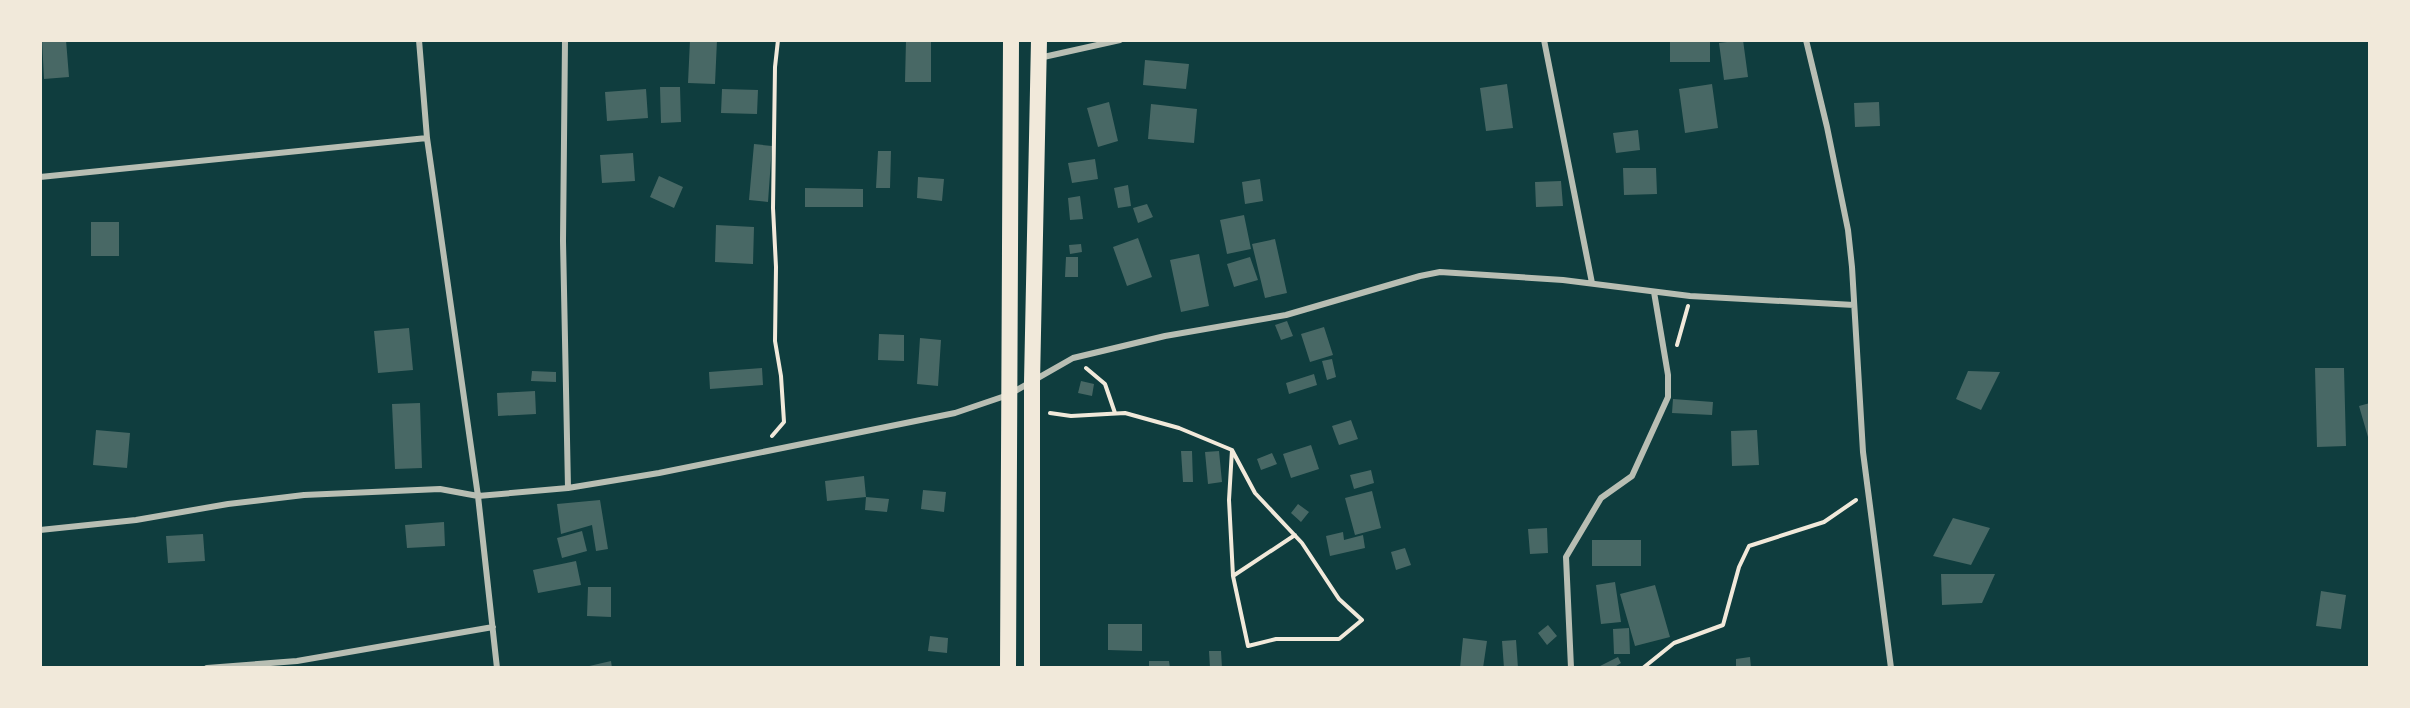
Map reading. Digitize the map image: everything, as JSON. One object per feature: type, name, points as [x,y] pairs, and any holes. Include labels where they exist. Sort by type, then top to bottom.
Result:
[{"type":"highway","points":[[1008,668],[1011,40]]},
{"type":"highway","points":[[1032,668],[1032,382],[1039,40]]},
{"type":"street","points":[[419,40],[427,138],[478,496],[497,668]]},
{"type":"street","points":[[565,40],[563,242],[568,488]]},
{"type":"street","points":[[1039,58],[1120,40]]},
{"type":"street","points":[[1544,40],[1592,283]]},
{"type":"street","points":[[1806,40],[1848,230],[1863,452],[1891,668]]},
{"type":"street","points":[[40,177],[427,138]]},
{"type":"street","points":[[40,530],[136,520],[228,504],[304,495],[440,489],[478,496],[568,488],[755,454],[955,413],[1008,395],[1073,358],[1165,336],[1286,315],[1440,272],[1592,283],[1690,296],[1854,305]]},
{"type":"street","points":[[1571,668],[1566,557],[1601,498],[1632,476],[1668,397],[1668,375],[1654,292]]},
{"type":"street","points":[[207,668],[297,661],[493,627]]},
{"type":"path","points":[[755,454],[784,422],[781,376],[775,341],[776,267],[773,208],[778,40]]},
{"type":"path","points":[[1668,375],[1690,296]]},
{"type":"path","points":[[1073,358],[1105,384],[1115,413]]},
{"type":"path","points":[[1032,411],[1071,416],[1125,413],[1179,428],[1232,450],[1255,493],[1302,543],[1339,599],[1362,620],[1340,639],[1276,639],[1248,646],[1233,576],[1229,500],[1232,450]]},
{"type":"path","points":[[1643,668],[1674,643],[1724,625],[1739,567],[1749,546],[1824,522],[1868,491]]},
{"type":"path","points":[[1233,576],[1295,535]]},
{"type":"building","points":[[42,40],[66,40],[69,77],[44,79]]},
{"type":"building","points":[[690,40],[717,40],[715,84],[688,83]]},
{"type":"building","points":[[906,40],[931,40],[931,82],[905,82]]},
{"type":"building","points":[[1670,40],[1710,40],[1710,62],[1670,62]]},
{"type":"building","points":[[1743,40],[1748,77],[1724,80],[1719,43]]},
{"type":"building","points":[[1145,60],[1189,64],[1186,89],[1143,85]]},
{"type":"building","points":[[1507,84],[1513,128],[1486,131],[1480,88]]},
{"type":"building","points":[[1712,84],[1718,128],[1685,133],[1679,89]]},
{"type":"building","points":[[660,87],[680,87],[681,122],[661,123]]},
{"type":"building","points":[[646,89],[648,118],[607,121],[605,92]]},
{"type":"building","points":[[722,89],[758,90],[757,114],[721,113]]},
{"type":"building","points":[[1109,102],[1118,141],[1098,147],[1087,108]]},
{"type":"building","points":[[1879,102],[1880,126],[1855,127],[1854,103]]},
{"type":"building","points":[[1151,104],[1197,109],[1194,143],[1148,139]]},
{"type":"building","points":[[1638,130],[1640,150],[1616,153],[1613,133]]},
{"type":"building","points":[[754,144],[772,146],[768,202],[749,200]]},
{"type":"building","points":[[878,151],[891,151],[890,188],[876,188]]},
{"type":"building","points":[[633,153],[635,181],[602,183],[600,155]]},
{"type":"building","points":[[1095,159],[1098,179],[1072,183],[1068,163]]},
{"type":"building","points":[[1623,168],[1656,168],[1657,194],[1624,195]]},
{"type":"building","points":[[659,176],[683,187],[674,208],[650,197]]},
{"type":"building","points":[[918,177],[944,179],[942,201],[917,198]]},
{"type":"building","points":[[1260,179],[1263,201],[1245,204],[1242,182]]},
{"type":"building","points":[[1561,181],[1563,206],[1536,207],[1535,182]]},
{"type":"building","points":[[1128,185],[1131,206],[1118,208],[1114,188]]},
{"type":"building","points":[[805,188],[863,189],[863,207],[805,207]]},
{"type":"building","points":[[1080,196],[1083,219],[1070,220],[1068,198]]},
{"type":"building","points":[[1147,204],[1153,217],[1138,223],[1133,208]]},
{"type":"building","points":[[1244,215],[1251,249],[1227,254],[1220,220]]},
{"type":"building","points":[[91,222],[119,222],[119,256],[91,256]]},
{"type":"building","points":[[716,225],[754,227],[753,264],[715,262]]},
{"type":"building","points":[[1138,238],[1152,277],[1127,286],[1113,247]]},
{"type":"building","points":[[1275,239],[1287,293],[1265,298],[1252,244]]},
{"type":"building","points":[[1081,244],[1082,252],[1070,254],[1069,245]]},
{"type":"building","points":[[1199,254],[1209,306],[1181,312],[1170,260]]},
{"type":"building","points":[[1066,257],[1078,257],[1078,277],[1065,277]]},
{"type":"building","points":[[1250,257],[1258,280],[1234,287],[1227,264]]},
{"type":"building","points":[[1287,321],[1293,336],[1281,340],[1275,325]]},
{"type":"building","points":[[1324,327],[1333,355],[1310,362],[1301,334]]},
{"type":"building","points":[[409,328],[413,370],[378,373],[374,331]]},
{"type":"building","points":[[879,334],[904,335],[904,361],[878,360]]},
{"type":"building","points":[[920,338],[941,340],[938,386],[917,384]]},
{"type":"building","points":[[1332,359],[1336,377],[1327,380],[1322,361]]},
{"type":"building","points":[[762,368],[763,385],[710,389],[709,372]]},
{"type":"building","points":[[2315,368],[2344,368],[2346,446],[2317,447]]},
{"type":"building","points":[[532,371],[556,372],[556,382],[531,381]]},
{"type":"building","points":[[1968,371],[2000,372],[1981,410],[1956,399]]},
{"type":"building","points":[[1314,374],[1317,385],[1289,394],[1286,383]]},
{"type":"building","points":[[1081,381],[1094,384],[1092,396],[1078,393]]},
{"type":"building","points":[[535,391],[536,414],[498,416],[497,393]]},
{"type":"building","points":[[1673,399],[1713,402],[1712,415],[1672,413]]},
{"type":"building","points":[[420,403],[422,468],[395,469],[392,404]]},
{"type":"building","points":[[2370,403],[2370,437],[2368,437],[2359,406]]},
{"type":"building","points":[[1351,420],[1358,439],[1339,445],[1332,426]]},
{"type":"building","points":[[96,430],[130,433],[127,468],[93,465]]},
{"type":"building","points":[[1757,430],[1759,465],[1732,466],[1731,431]]},
{"type":"building","points":[[1311,445],[1319,469],[1291,478],[1283,454]]},
{"type":"building","points":[[1181,451],[1192,451],[1193,482],[1183,482]]},
{"type":"building","points":[[1219,451],[1222,482],[1208,484],[1205,452]]},
{"type":"building","points":[[1272,453],[1277,464],[1261,470],[1257,459]]},
{"type":"building","points":[[1371,470],[1374,483],[1354,489],[1350,475]]},
{"type":"building","points":[[864,476],[866,497],[827,501],[825,481]]},
{"type":"building","points":[[923,490],[946,492],[944,512],[921,509]]},
{"type":"building","points":[[1372,491],[1381,528],[1355,535],[1345,498]]},
{"type":"building","points":[[866,497],[889,499],[887,512],[865,510]]},
{"type":"building","points":[[600,500],[608,549],[596,551],[592,525],[561,534],[557,504]]},
{"type":"building","points":[[1298,504],[1309,512],[1301,522],[1291,513]]},
{"type":"building","points":[[1953,518],[1990,528],[1971,565],[1933,556]]},
{"type":"building","points":[[444,522],[445,546],[407,548],[405,525]]},
{"type":"building","points":[[1547,528],[1548,553],[1530,554],[1528,529]]},
{"type":"building","points":[[582,531],[587,551],[562,558],[557,538]]},
{"type":"building","points":[[1343,532],[1344,540],[1363,535],[1365,548],[1330,556],[1326,536]]},
{"type":"building","points":[[203,534],[205,561],[168,563],[166,536]]},
{"type":"building","points":[[1592,540],[1641,540],[1641,566],[1592,566]]},
{"type":"building","points":[[1405,548],[1411,565],[1396,570],[1391,552]]},
{"type":"building","points":[[576,561],[581,585],[538,593],[533,570]]},
{"type":"building","points":[[1941,574],[1995,574],[1982,603],[1942,605]]},
{"type":"building","points":[[1615,582],[1621,622],[1601,624],[1596,585]]},
{"type":"building","points":[[1655,585],[1670,637],[1635,646],[1620,594]]},
{"type":"building","points":[[588,587],[611,587],[611,617],[587,616]]},
{"type":"building","points":[[2321,591],[2346,595],[2341,629],[2316,626]]},
{"type":"building","points":[[1108,624],[1142,624],[1142,651],[1108,650]]},
{"type":"building","points":[[1548,625],[1557,636],[1547,645],[1538,633]]},
{"type":"building","points":[[1629,628],[1630,654],[1614,654],[1613,629]]},
{"type":"building","points":[[930,636],[948,638],[947,653],[928,651]]},
{"type":"building","points":[[1463,638],[1487,641],[1483,668],[1460,668]]},
{"type":"building","points":[[1516,640],[1518,668],[1504,668],[1502,641]]},
{"type":"building","points":[[1209,651],[1221,651],[1222,668],[1210,668]]},
{"type":"building","points":[[1618,657],[1621,663],[1613,668],[1596,668]]},
{"type":"building","points":[[1750,657],[1751,668],[1736,668],[1736,659]]},
{"type":"building","points":[[611,661],[612,668],[585,668],[585,667]]},
{"type":"building","points":[[1149,661],[1169,661],[1170,668],[1149,668]]}]
